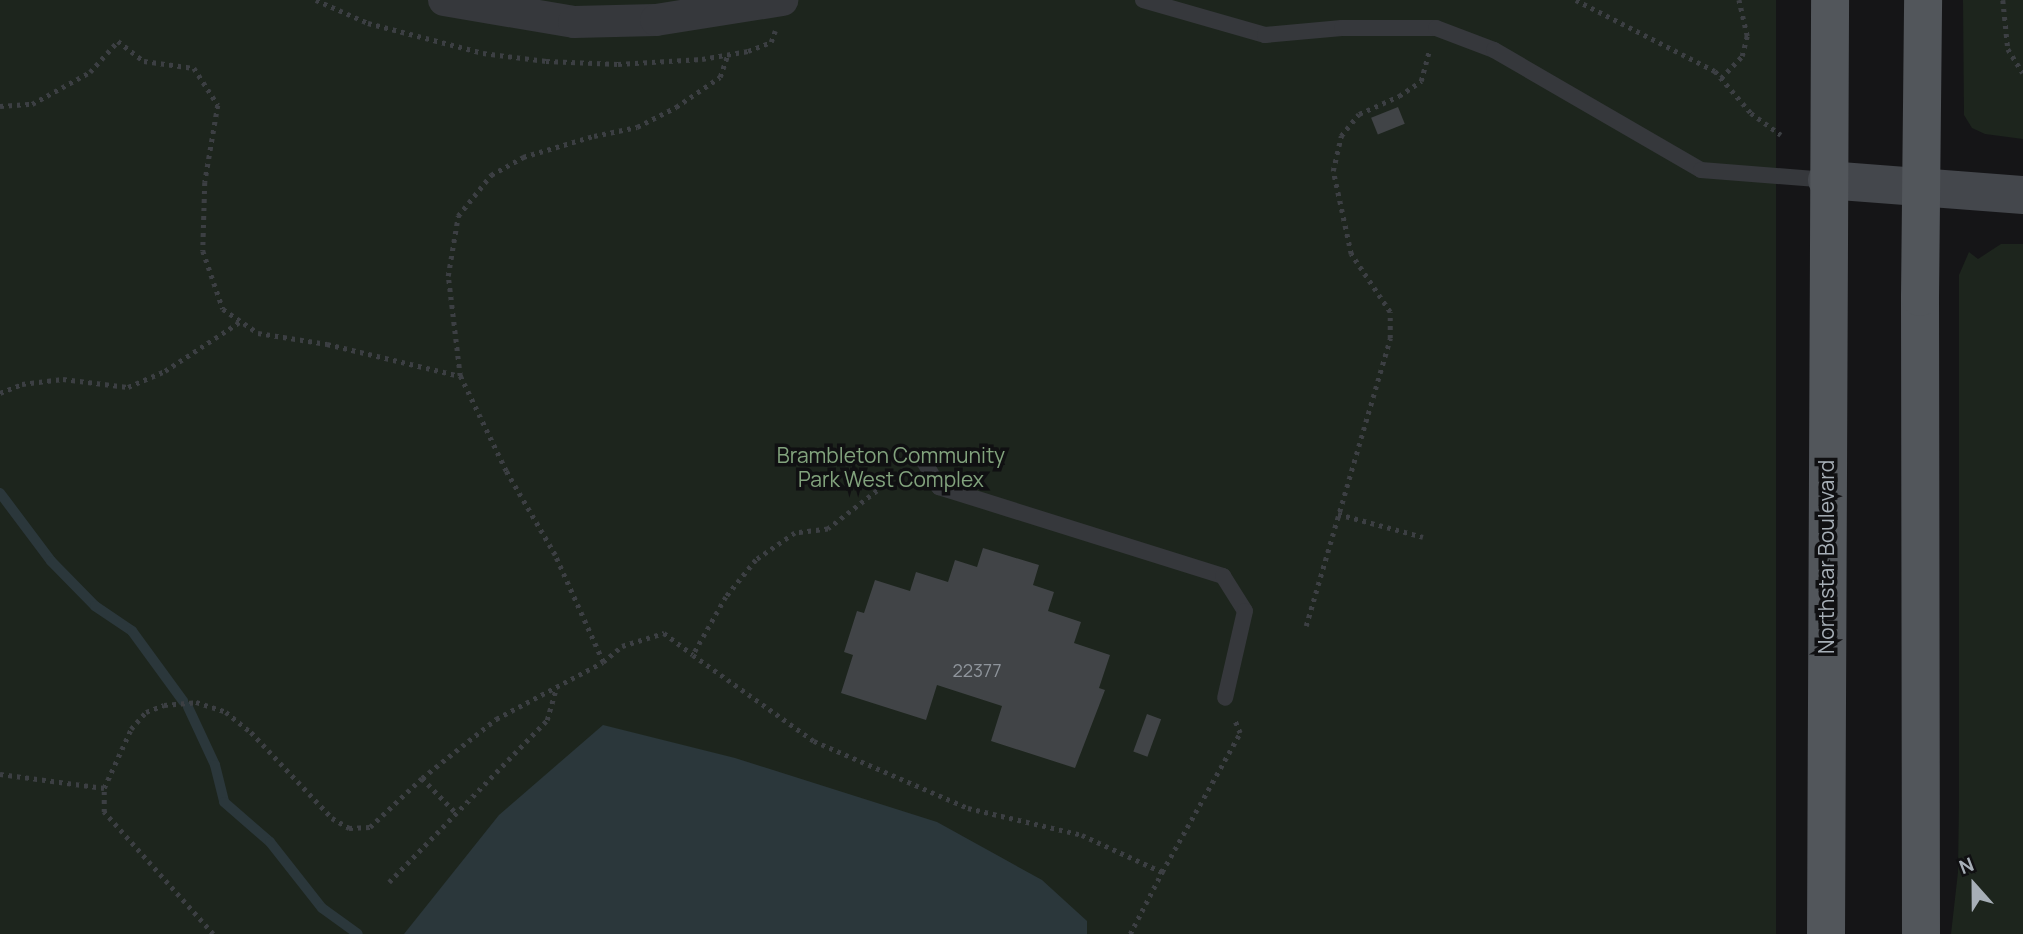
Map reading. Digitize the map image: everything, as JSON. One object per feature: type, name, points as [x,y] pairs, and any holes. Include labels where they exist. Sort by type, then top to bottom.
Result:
[{"type":"main road","name":"Northstar Boulevard","points":[[1826,934],[1827,180],[1830,0]]},
{"type":"main road","points":[[1921,934],[1920,186],[1923,0]]},
{"type":"main road","points":[[1827,180],[2023,195]]},
{"type":"street","points":[[444,0],[573,22],[656,20],[782,0]]},
{"type":"lane","points":[[1143,0],[1265,35],[1342,28],[1436,28],[1494,50],[1701,170],[1827,180]]},
{"type":"lane","points":[[921,456],[939,487],[1223,576],[1245,611],[1225,698]]},
{"type":"path","points":[[1576,0],[1715,71],[1751,113],[1781,135]]},
{"type":"path","points":[[1721,78],[1742,56],[1746,26],[1739,0]]},
{"type":"path","points":[[2003,0],[2008,49],[2023,73]]},
{"type":"path","points":[[1306,626],[1390,338],[1390,312],[1351,254],[1332,172],[1341,136],[1359,114],[1399,96],[1422,81],[1436,28]]},
{"type":"path","points":[[0,106],[32,104],[90,72],[118,41],[144,61],[194,68],[218,105],[205,182],[203,251],[223,309],[258,333],[327,344],[460,376]]},
{"type":"path","points":[[603,662],[555,555],[506,471],[460,376],[448,276],[458,216],[491,175],[523,157],[647,122],[676,107],[720,77],[728,54]]},
{"type":"path","points":[[0,393],[22,384],[63,379],[128,387],[165,371],[241,321]]},
{"type":"path","points":[[692,655],[726,597],[756,560],[794,533],[828,529],[921,456]]},
{"type":"path","points":[[1338,514],[1423,537]]},
{"type":"path","points":[[213,934],[104,812],[104,788],[131,729],[146,712],[164,705],[196,702],[226,712],[251,732],[332,818],[349,828],[370,827],[422,778],[496,719],[603,662],[622,646],[664,633],[814,741],[968,808],[1082,835],[1162,872]]},
{"type":"path","points":[[388,882],[547,720],[556,688]]},
{"type":"path","points":[[1130,934],[1240,733],[1225,698]]},
{"type":"path","points":[[0,774],[104,788]]},
{"type":"path","points":[[422,778],[456,813]]},
{"type":"green space","name":"Brambleton Community Park West Complex","points":[[0,0],[1776,0],[1776,934],[0,934]]},
{"type":"green space","points":[[1963,0],[2023,0],[2023,139],[1985,134],[1972,128],[1964,115]]},
{"type":"green space","points":[[2001,244],[2023,244],[2023,934],[1951,934],[1958,872],[1959,803],[1959,275],[1969,252],[1978,259]]},
{"type":"shaded area","points":[[603,725],[735,758],[937,822],[1042,880],[1087,921],[1087,934],[404,934],[499,815]]},
{"type":"building","points":[[1398,107],[1405,124],[1378,135],[1371,118]]},
{"type":"building","points":[[983,548],[1039,565],[1033,585],[1054,592],[1048,611],[1081,622],[1074,643],[1110,655],[1099,688],[1105,690],[1075,768],[991,741],[1002,706],[937,685],[926,720],[841,693],[853,655],[844,652],[857,611],[864,613],[875,580],[910,591],[916,572],[948,582],[955,560],[977,567]]},
{"type":"building","points":[[1147,714],[1161,719],[1147,757],[1133,752]]},
{"type":"waterway","points":[[0,493],[51,561],[95,606],[132,631],[183,701]]},
{"type":"waterway","points":[[188,707],[215,765],[224,802],[270,842],[322,908],[358,934]]}]
